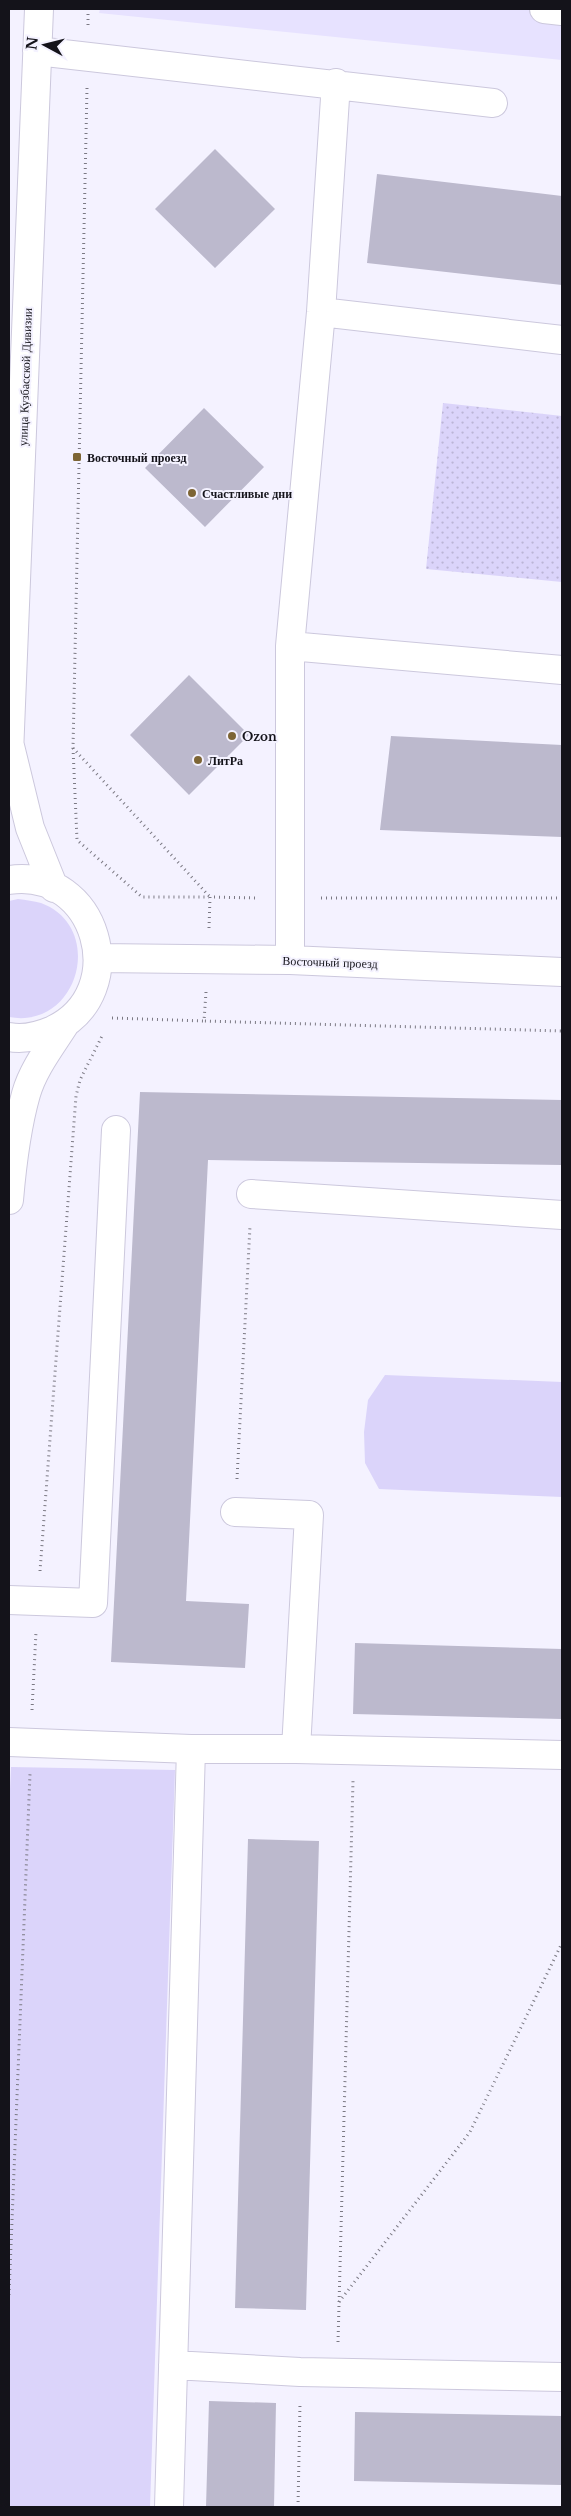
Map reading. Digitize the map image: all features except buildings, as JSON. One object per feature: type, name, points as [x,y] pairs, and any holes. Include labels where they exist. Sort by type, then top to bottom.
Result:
[{"type":"street","name":"улица Кузбасской Дивизии","points":[[39,9],[15,447],[9,750],[30,828],[54,888]]},
{"type":"street","points":[[544,9],[562,11]]},
{"type":"street","points":[[37,50],[336,83],[493,103]]},
{"type":"street","points":[[290,960],[290,646],[321,312],[336,83]]},
{"type":"street","points":[[321,312],[562,340]]},
{"type":"street","points":[[290,646],[562,670]]},
{"type":"street","points":[[9,880],[18,879],[43,882],[65,894],[83,911],[95,934],[98,958],[94,983],[83,1006],[65,1024],[43,1057],[26,1093],[13,1160],[9,1200]]},
{"type":"street","name":"Восточный проезд","points":[[98,958],[290,960],[562,972]]},
{"type":"street","points":[[9,1037],[16,1039],[41,1035],[65,1024]]},
{"type":"street","points":[[9,1600],[93,1603],[116,1130]]},
{"type":"street","points":[[252,1194],[562,1215]]},
{"type":"street","points":[[236,1512],[308,1515],[296,1749]]},
{"type":"street","points":[[9,1742],[191,1749],[296,1749],[562,1755]]},
{"type":"street","points":[[169,2507],[191,1749]]},
{"type":"street","points":[[173,2365],[300,2372],[562,2377]]},
{"type":"path","points":[[88,9],[73,748],[77,840],[142,897],[562,898]]},
{"type":"path","points":[[73,748],[210,897],[204,1020],[562,1031]]},
{"type":"path","points":[[236,1512],[252,1194]]},
{"type":"path","points":[[337,2373],[354,1750]]},
{"type":"path","points":[[338,2303],[470,2132],[562,1943]]},
{"type":"path","points":[[298,2507],[300,2372]]},
{"type":"shaded area","points":[[100,9],[562,9],[562,60],[99,13]]},
{"type":"shaded area","points":[[443,403],[562,416],[562,582],[426,569]]},
{"type":"shaded area","points":[[18,899],[41,903],[61,915],[73,933],[78,953],[76,974],[67,993],[53,1008],[33,1017],[9,1017],[9,901]]},
{"type":"shaded area","points":[[385,1375],[562,1382],[562,1497],[379,1489],[365,1463],[364,1432],[368,1400]]},
{"type":"shaded area","points":[[11,1767],[175,1770],[150,2507],[9,2507],[9,1811]]},
{"type":"place","name":"Восточный проезд","points":[[77,457]]},
{"type":"place","name":"Счастливые дни","points":[[192,493]]},
{"type":"place","name":"Ozon","points":[[232,736]]},
{"type":"place","name":"ЛитРа","points":[[198,760]]}]
